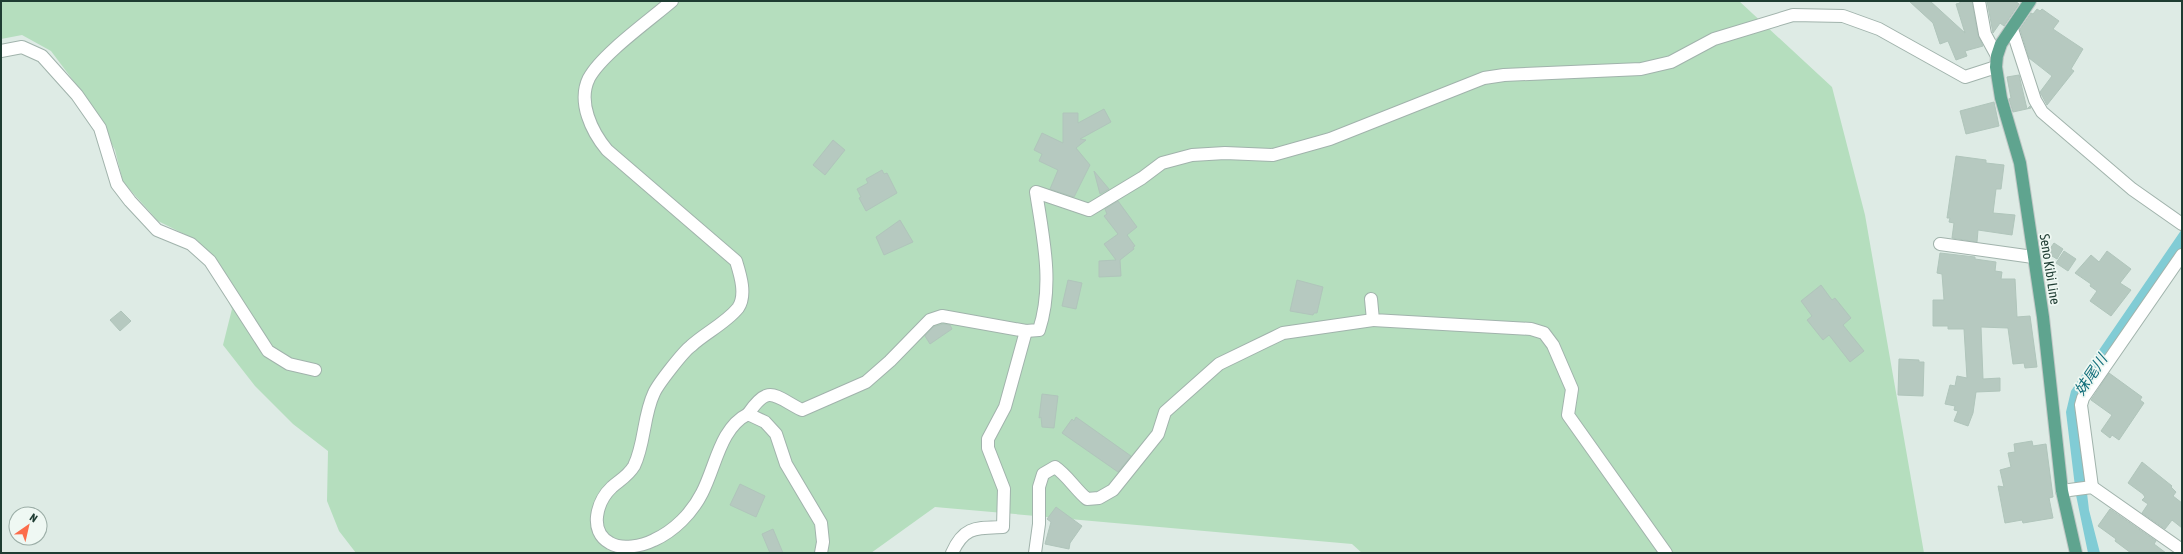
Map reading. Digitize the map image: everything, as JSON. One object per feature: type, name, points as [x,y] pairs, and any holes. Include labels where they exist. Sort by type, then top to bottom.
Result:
[{"type":"main road","points":[[1997,61],[2001,44],[2030,1]]},
{"type":"main road","name":"Seno Kibi Line","points":[[1997,61],[2001,98],[2020,163],[2076,553]]},
{"type":"street","points":[[672,1],[602,61],[589,79],[585,97],[588,114],[594,134],[606,150],[736,261],[742,290],[738,307],[689,347],[654,393],[634,465],[626,477],[612,487],[597,515],[596,527],[601,538],[613,545],[627,546],[646,544],[666,535],[681,521],[702,494],[730,428],[739,419],[748,414],[757,400],[764,395],[772,395],[802,410],[866,382],[890,361],[930,320],[942,316],[1026,331],[1039,330],[1044,316],[1048,268],[1036,192],[1089,210],[1142,178],[1162,163],[1192,155],[1225,153],[1273,155],[1330,139],[1484,78],[1504,75],[1641,69],[1671,62],[1714,39],[1793,15],[1843,16],[1879,29],[1965,77],[1997,61],[1985,34],[1979,1]]},
{"type":"street","points":[[2012,29],[2035,100],[2042,112],[2132,188],[2182,224]]},
{"type":"street","points":[[1,51],[22,47],[42,56],[77,95],[100,128],[117,184],[130,201],[157,230],[191,244],[210,261],[268,351],[289,364],[315,370]]},
{"type":"street","points":[[1940,244],[2033,257]]},
{"type":"street","points":[[2090,487],[2081,405],[2083,398],[2182,255]]},
{"type":"street","points":[[1371,299],[1373,320]]},
{"type":"street","points":[[1034,553],[1039,524],[1040,487],[1043,474],[1055,467],[1066,475],[1076,490],[1087,499],[1099,498],[1113,490],[1139,460],[1158,434],[1165,412],[1219,364],[1283,334],[1373,320],[1531,329],[1544,333],[1553,345],[1572,389],[1568,414],[1666,553]]},
{"type":"street","points":[[952,553],[963,536],[974,528],[1003,527],[1004,489],[988,448],[988,439],[1005,407],[1026,331]]},
{"type":"street","points":[[748,414],[765,422],[776,434],[786,464],[821,524],[823,542],[821,553]]},
{"type":"street","points":[[2066,490],[2090,487],[2182,550]]},
{"type":"green space","points":[[1,1],[1739,1],[1832,87],[1865,215],[1924,553],[1362,553],[1352,544],[935,507],[871,553],[356,553],[339,531],[327,501],[328,451],[293,424],[255,386],[223,345],[232,309],[198,241],[158,221],[123,182],[115,150],[87,99],[51,51],[22,35],[1,39]]},
{"type":"water","name":"妹尾川","points":[[2182,229],[2182,248],[2077,408],[2089,510],[2100,553],[2088,553],[2076,495],[2066,412],[2071,391]]},
{"type":"building","points":[[1909,1],[1930,1],[1965,33],[1956,4],[1960,3],[1960,1],[1972,1],[1978,35],[1983,46],[1965,51],[1967,56],[1956,60],[1948,41],[1940,44],[1933,23]]},
{"type":"building","points":[[1987,1],[2015,1],[2019,4],[2004,26],[2000,23],[1993,33]]},
{"type":"building","points":[[2037,9],[2040,11],[2042,9],[2059,21],[2053,29],[2083,49],[2071,69],[2074,71],[2047,105],[2040,92],[2052,76],[2029,58],[2020,29],[2031,13],[2033,14]]},
{"type":"building","points":[[2019,75],[2027,109],[2013,112],[2009,99],[2011,98],[2007,77]]},
{"type":"building","points":[[1994,102],[1999,126],[1966,134],[1960,111]]},
{"type":"building","points":[[1104,109],[1111,122],[1080,139],[1086,140],[1076,148],[1090,165],[1074,197],[1050,189],[1058,170],[1039,161],[1042,154],[1034,150],[1042,133],[1063,143],[1063,113],[1078,113],[1078,123]]},
{"type":"building","points":[[833,140],[845,150],[825,175],[813,165]]},
{"type":"building","points":[[1956,156],[1986,160],[1986,163],[2004,165],[2001,189],[1996,189],[1993,213],[2015,215],[2012,235],[1978,230],[1977,242],[1952,238],[1954,223],[1949,222],[1950,218],[1947,218]]},
{"type":"building","points":[[882,170],[884,174],[887,173],[897,193],[866,211],[859,198],[861,197],[857,189],[868,183],[866,179]]},
{"type":"building","points":[[1094,171],[1109,189],[1100,194]]},
{"type":"building","points":[[1118,201],[1137,227],[1127,235],[1135,246],[1133,247],[1134,249],[1120,260],[1121,276],[1099,277],[1099,261],[1116,260],[1104,244],[1118,234],[1104,216],[1107,214],[1105,209]]},
{"type":"building","points":[[900,220],[913,242],[884,255],[876,237]]},
{"type":"building","points":[[2054,243],[2063,249],[2057,259],[2047,253]]},
{"type":"building","points":[[2064,251],[2076,259],[2068,271],[2056,263]]},
{"type":"building","points":[[2107,251],[2131,269],[2120,283],[2131,290],[2111,316],[2090,301],[2097,291],[2090,286],[2091,284],[2075,273],[2091,255],[2099,262]]},
{"type":"building","points":[[1940,253],[1975,257],[1975,259],[1996,262],[1995,271],[2002,272],[2001,279],[2015,279],[2017,317],[2030,316],[2037,367],[2025,368],[2024,363],[2013,364],[2008,328],[1981,327],[1983,379],[2000,378],[2000,391],[1976,392],[1973,413],[1968,426],[1954,421],[1958,411],[1954,410],[1955,406],[1945,404],[1950,385],[1955,386],[1957,376],[1967,378],[1964,329],[1948,329],[1948,326],[1933,326],[1933,300],[1944,300],[1942,274],[1937,273]]},
{"type":"building","points":[[1068,280],[1082,283],[1076,309],[1062,306]]},
{"type":"building","points":[[1297,280],[1323,287],[1317,313],[1314,313],[1313,315],[1290,311]]},
{"type":"building","points":[[1821,285],[1832,300],[1835,298],[1851,318],[1843,325],[1864,351],[1850,362],[1829,335],[1823,340],[1807,320],[1812,316],[1801,301]]},
{"type":"building","points":[[121,311],[131,321],[120,331],[110,320]]},
{"type":"building","points":[[943,324],[950,325],[952,329],[930,344],[925,336],[933,327]]},
{"type":"building","points":[[1899,359],[1919,360],[1919,362],[1924,362],[1923,396],[1898,395]]},
{"type":"building","points":[[2109,373],[2142,397],[2140,400],[2144,403],[2119,440],[2112,435],[2110,438],[2101,431],[2112,415],[2091,400]]},
{"type":"building","points":[[1042,394],[1058,396],[1054,428],[1042,427],[1041,417],[1039,418]]},
{"type":"building","points":[[1076,417],[1131,456],[1118,472],[1062,433],[1072,419],[1074,421]]},
{"type":"building","points":[[2032,441],[2033,446],[2046,444],[2053,497],[2049,498],[2053,518],[2023,523],[2022,520],[2005,523],[1998,486],[2004,487],[2000,470],[2011,467],[2008,453],[2015,452],[2014,444]]},
{"type":"building","points":[[2142,462],[2172,486],[2171,487],[2176,492],[2173,496],[2182,503],[2182,528],[2172,520],[2165,529],[2142,513],[2148,504],[2142,500],[2145,497],[2128,483]]},
{"type":"building","points":[[740,484],[765,496],[756,517],[730,505]]},
{"type":"building","points":[[1056,507],[1082,526],[1070,543],[1069,549],[1045,544],[1051,522],[1047,519]]},
{"type":"building","points":[[2110,509],[2156,541],[2154,544],[2166,553],[2131,553],[2115,541],[2116,539],[2098,526]]},
{"type":"building","points":[[773,529],[783,553],[770,553],[762,534]]}]
